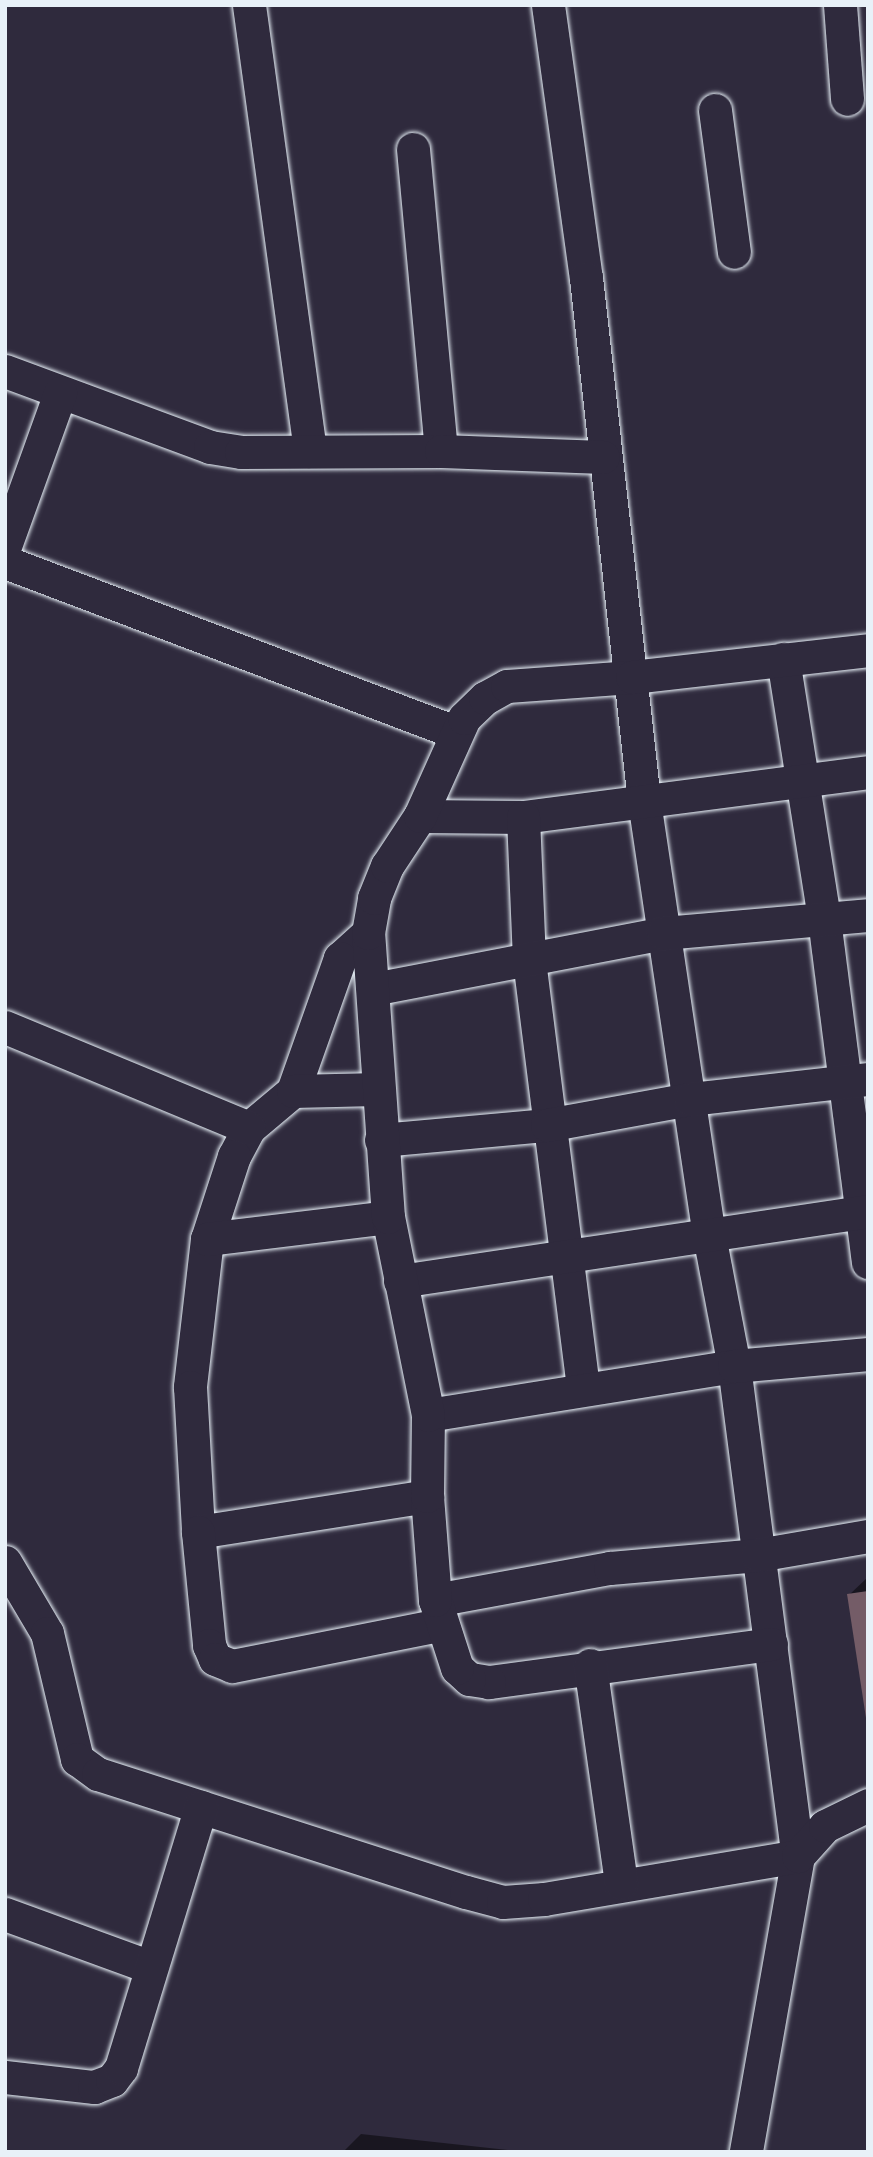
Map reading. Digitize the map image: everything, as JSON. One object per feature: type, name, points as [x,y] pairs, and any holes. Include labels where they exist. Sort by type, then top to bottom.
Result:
[{"type":"street","points":[[249,5],[310,451]]},
{"type":"street","points":[[548,5],[586,278],[603,457],[632,677],[644,801],[709,1235],[734,1366],[798,1856],[746,2152]]},
{"type":"street","points":[[840,5],[847,99]]},
{"type":"street","points":[[715,110],[734,252]]},
{"type":"street","points":[[413,149],[441,451]]},
{"type":"street","points":[[5,371],[210,447],[251,453],[441,451],[603,457]]},
{"type":"street","points":[[5,546],[60,393]]},
{"type":"street","points":[[5,562],[457,733]]},
{"type":"street","points":[[771,1644],[590,1665],[489,1682],[469,1679],[457,1668],[437,1612],[427,1496],[428,1415],[388,1217],[369,933],[374,898],[387,866],[420,816],[457,733],[485,698],[507,686],[632,677],[868,650]]},
{"type":"street","points":[[783,659],[824,919],[857,1080],[868,1262]]},
{"type":"street","points":[[420,816],[523,817],[868,772]]},
{"type":"street","points":[[523,817],[529,960],[547,1125],[567,1252],[583,1388]]},
{"type":"street","points":[[373,989],[663,933],[868,915]]},
{"type":"street","points":[[369,933],[340,958],[293,1091],[249,1128],[234,1156],[207,1240],[190,1387],[198,1532],[209,1645],[215,1659],[232,1666],[610,1568],[758,1555],[868,1536]]},
{"type":"street","points":[[5,1027],[249,1128]]},
{"type":"street","points":[[381,1140],[547,1125],[690,1099],[857,1080]]},
{"type":"street","points":[[293,1091],[378,1089]]},
{"type":"street","points":[[400,1281],[567,1252],[709,1235],[863,1211]]},
{"type":"street","points":[[207,1240],[388,1217]]},
{"type":"street","points":[[428,1415],[583,1388],[734,1366],[868,1354]]},
{"type":"street","points":[[198,1532],[427,1496]]},
{"type":"street","points":[[5,1562],[47,1633],[77,1759],[98,1773],[503,1902],[544,1899],[621,1883],[798,1856],[825,1826],[868,1805]]},
{"type":"street","points":[[590,1665],[621,1883]]},
{"type":"street","points":[[5,2077],[94,2087],[112,2080],[121,2068],[201,1807]]},
{"type":"street","points":[[5,1914],[151,1967]]},
{"type":"building","points":[[868,1591],[868,1718],[866,1718],[847,1594]]}]
